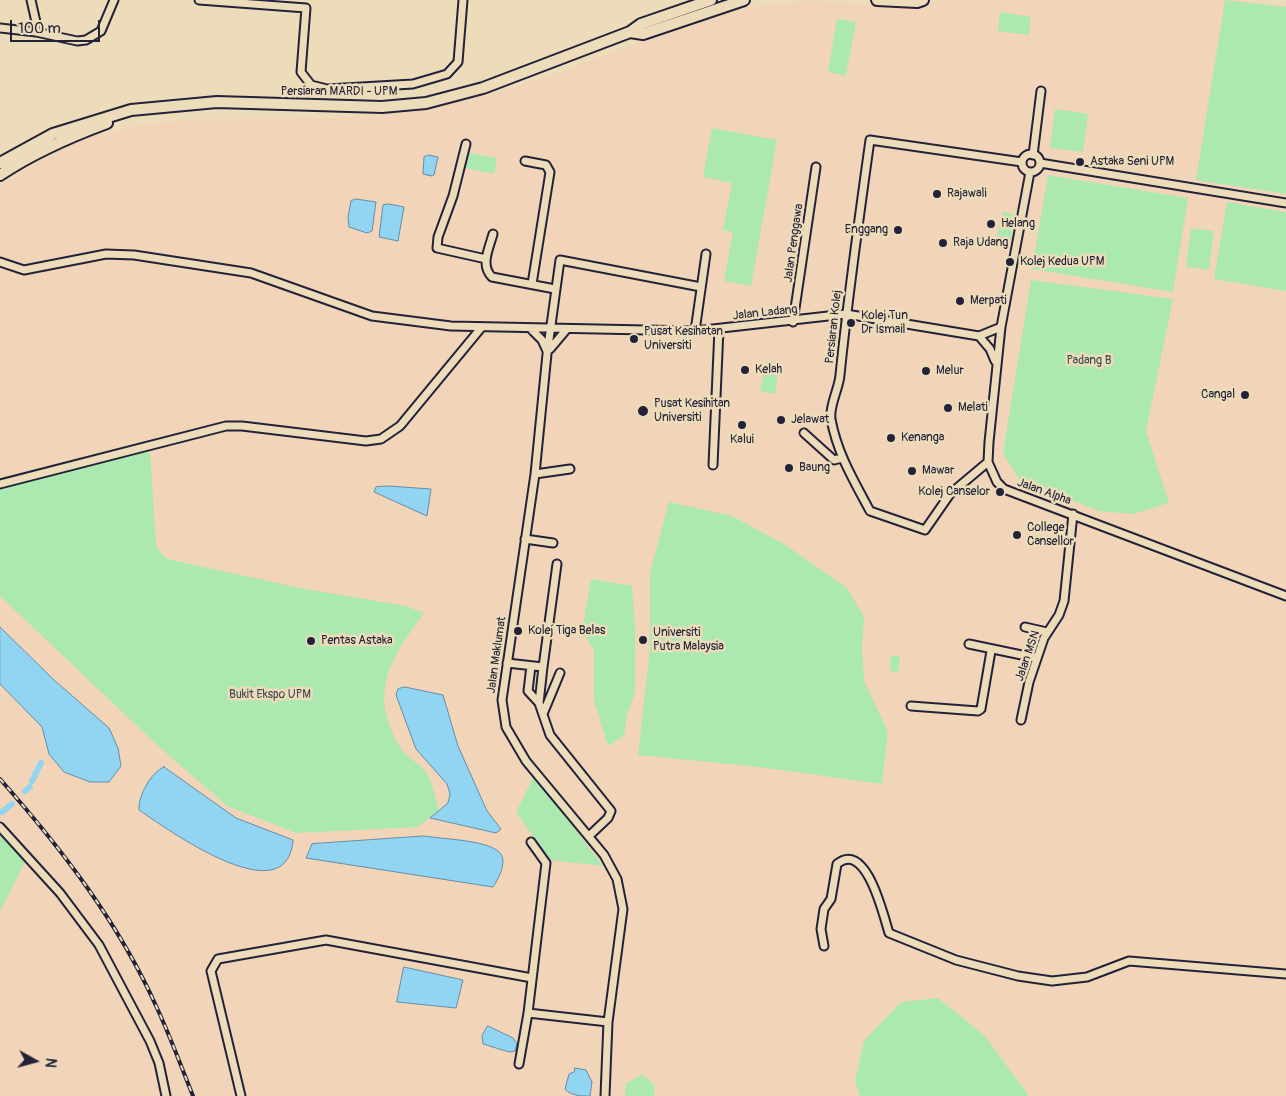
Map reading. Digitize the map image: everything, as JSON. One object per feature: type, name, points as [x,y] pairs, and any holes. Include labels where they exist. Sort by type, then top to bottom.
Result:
[{"type":"street","points":[[31,0],[36,22],[36,32]]},
{"type":"street","points":[[0,28],[36,32],[77,40],[94,37],[106,24],[114,0]]},
{"type":"street","points":[[199,0],[306,8],[300,72],[311,86],[327,89],[413,84],[447,74],[458,62],[463,0]]},
{"type":"street","name":"Persiaran MARDI - UPM","points":[[0,163],[53,134],[131,110],[217,102],[382,107],[426,103],[483,88],[630,32],[641,24],[710,0]]},
{"type":"street","points":[[877,0],[917,2],[923,0]]},
{"type":"street","name":"Persiaran MARDI - UPM","points":[[630,32],[643,34],[732,1]]},
{"type":"street","points":[[1033,154],[1041,91]]},
{"type":"street","name":"Persiaran MARDI - UPM","points":[[0,175],[26,158],[77,134],[155,108]]},
{"type":"street","name":"Persiaran Kolej","points":[[988,462],[950,494],[925,530],[870,510],[842,458],[831,417],[840,378],[846,314],[870,140],[1022,162]]},
{"type":"street","points":[[466,144],[453,196],[438,236],[437,248],[486,259]]},
{"type":"street","points":[[1033,154],[1025,157],[1022,162],[1023,168],[1030,172],[1036,171],[1040,163]]},
{"type":"street","points":[[1033,154],[1040,163]]},
{"type":"street","points":[[525,161],[546,165],[550,172],[532,284]]},
{"type":"street","points":[[1040,163],[1286,203]]},
{"type":"street","name":"Jalan Penggawa","points":[[793,322],[816,167]]},
{"type":"street","points":[[988,462],[996,362],[1001,327],[1030,172]]},
{"type":"street","points":[[493,234],[486,259],[487,272],[492,277],[555,289]]},
{"type":"street","name":"Jalan Ladang","points":[[0,262],[24,270],[106,254],[134,255],[251,273],[372,316],[419,323],[481,328],[695,331],[793,322],[846,314],[979,336]]},
{"type":"street","points":[[695,331],[706,254]]},
{"type":"street","name":"Jalan Maklumat","points":[[605,1096],[608,1022],[623,909],[618,879],[589,836],[526,761],[506,727],[502,700],[535,474],[555,289],[560,260],[701,287]]},
{"type":"street","points":[[996,362],[990,349],[979,336],[1001,327]]},
{"type":"street","points":[[0,484],[226,426],[242,426],[366,440],[381,439],[400,426],[481,328]]},
{"type":"street","points":[[531,329],[542,340],[548,354]]},
{"type":"street","points":[[713,465],[719,329]]},
{"type":"street","points":[[548,354],[552,345],[566,330]]},
{"type":"street","points":[[804,433],[834,460],[842,458]]},
{"type":"street","name":"Jalan Alpha","points":[[988,462],[996,482],[1004,489],[1286,596]]},
{"type":"street","points":[[535,474],[570,469]]},
{"type":"street","name":"Jalan MSN","points":[[1021,720],[1036,658],[1047,632],[1059,615],[1064,600],[1073,514]]},
{"type":"street","points":[[526,539],[554,543]]},
{"type":"street","points":[[539,703],[557,564]]},
{"type":"street","points":[[1025,627],[1047,632]]},
{"type":"street","points":[[970,644],[991,650],[1036,658]]},
{"type":"street","points":[[911,706],[978,711],[981,708],[991,650]]},
{"type":"street","points":[[507,663],[543,667]]},
{"type":"street","points":[[531,666],[528,691],[539,703],[550,735],[611,810],[608,818],[589,836]]},
{"type":"street","points":[[543,714],[560,673]]},
{"type":"street","points":[[0,827],[60,893],[99,945],[150,1041],[159,1063],[166,1096]]},
{"type":"street","points":[[519,1064],[528,1013],[546,863],[531,842]]},
{"type":"street","points":[[824,946],[821,929],[824,909],[831,899],[837,864],[844,858],[850,858],[858,862],[871,880],[889,933],[956,960],[1018,976],[1052,981],[1087,977],[1128,961],[1286,974]]},
{"type":"street","points":[[241,1096],[211,971],[218,959],[326,940],[532,978]]},
{"type":"street","points":[[528,1013],[608,1022]]},
{"type":"shaded area","name":"Universiti Putra Malaysia","points":[[961,0],[1239,0],[1286,7],[1286,1096],[0,1096],[0,185],[66,146],[97,135],[153,123],[221,119],[332,118],[429,109],[532,82],[701,20],[739,9],[807,1],[906,5]]},
{"type":"green space","points":[[1225,0],[1286,7],[1286,194],[1196,180]]},
{"type":"green space","points":[[1000,12],[1031,17],[1029,35],[998,31]]},
{"type":"green space","points":[[837,19],[856,22],[846,76],[828,72]]},
{"type":"green space","points":[[1055,109],[1088,114],[1083,152],[1050,148]]},
{"type":"green space","points":[[712,128],[777,140],[751,286],[724,281],[733,232],[723,230],[732,183],[703,177]]},
{"type":"green space","points":[[468,153],[497,158],[494,174],[465,168]]},
{"type":"green space","points":[[1048,175],[1188,198],[1173,292],[1032,269]]},
{"type":"green space","points":[[1227,202],[1286,212],[1286,291],[1214,279]]},
{"type":"green space","points":[[1002,212],[1015,214],[1011,240],[997,237]]},
{"type":"green space","points":[[1191,228],[1214,231],[1209,270],[1186,267]]},
{"type":"green space","name":"Padang B","points":[[1031,280],[1173,299],[1146,431],[1169,503],[1133,514],[1099,511],[1019,479],[1003,453]]},
{"type":"green space","points":[[766,361],[778,363],[776,394],[760,391]]},
{"type":"green space","name":"Bukit Ekspo UPM","points":[[150,450],[156,546],[165,558],[305,589],[406,606],[424,613],[393,661],[387,677],[385,693],[385,709],[390,727],[403,751],[428,775],[439,810],[418,827],[296,833],[227,806],[156,744],[0,596],[0,481]]},
{"type":"green space","points":[[669,502],[732,516],[784,544],[847,588],[864,617],[862,648],[864,681],[888,732],[882,784],[759,767],[638,755],[650,648],[650,573]]},
{"type":"green space","points":[[591,579],[632,586],[635,626],[635,693],[627,714],[624,736],[608,746],[594,700],[594,650],[582,632]]},
{"type":"green space","points":[[891,656],[900,656],[898,672],[890,671]]},
{"type":"green space","points":[[534,776],[603,866],[550,860],[516,812]]},
{"type":"green space","points":[[0,830],[27,858],[0,911]]},
{"type":"green space","points":[[938,998],[985,1036],[1029,1096],[860,1096],[855,1080],[864,1041],[901,1002]]},
{"type":"green space","points":[[642,1074],[655,1086],[654,1096],[625,1096],[626,1084]]},
{"type":"water","points":[[429,155],[438,157],[434,175],[432,176],[423,174],[424,157]]},
{"type":"water","points":[[356,199],[376,202],[372,231],[367,233],[349,227],[348,217],[351,201]]},
{"type":"water","points":[[389,204],[404,207],[398,241],[379,237],[383,205]]},
{"type":"water","points":[[376,487],[431,489],[427,516],[374,492]]},
{"type":"water","points":[[0,627],[54,680],[109,728],[118,748],[121,766],[109,782],[90,782],[64,772],[49,754],[42,727],[0,684]]},
{"type":"water","points":[[405,687],[443,695],[458,746],[487,811],[501,829],[496,833],[430,818],[448,803],[450,794],[447,784],[416,749],[396,695],[398,689]]},
{"type":"water","points":[[164,767],[236,818],[293,840],[286,861],[270,870],[249,869],[224,861],[198,848],[139,810],[139,804],[146,785],[154,774]]},
{"type":"water","points":[[424,836],[483,844],[498,851],[503,859],[503,864],[493,887],[306,858],[312,844]]},
{"type":"water","points":[[404,967],[463,980],[456,1008],[397,1002]]},
{"type":"water","points":[[488,1026],[513,1038],[517,1044],[515,1051],[509,1052],[483,1044],[482,1036]]},
{"type":"water","points":[[575,1068],[586,1070],[592,1082],[590,1096],[580,1096],[565,1089],[569,1074],[574,1072]]},
{"type":"waterway","points":[[32,781],[41,763]]},
{"type":"waterway","points":[[25,791],[30,787]]},
{"type":"waterway","points":[[2,812],[12,804]]},
{"type":"railway","points":[[0,779],[45,832],[107,916],[142,977],[157,1008],[193,1096]]},
{"type":"place","name":"Astaka Seni UPM","points":[[1080,162]]},
{"type":"place","name":"Rajawali","points":[[937,194]]},
{"type":"place","name":"Helang","points":[[991,224]]},
{"type":"place","name":"Enggang","points":[[898,230]]},
{"type":"place","name":"Raja Udang","points":[[943,243]]},
{"type":"place","name":"Kolej Kedua UPM","points":[[1010,262]]},
{"type":"place","name":"Merpati","points":[[960,301]]},
{"type":"place","name":"Kolej Tun Dr Ismail","points":[[851,323]]},
{"type":"place","name":"Pusat Kesihatan Universiti","points":[[634,339]]},
{"type":"place","name":"Kelah","points":[[745,370]]},
{"type":"place","name":"Melur","points":[[926,371]]},
{"type":"place","name":"Cangal","points":[[1245,395]]},
{"type":"place","name":"Melati","points":[[948,408]]},
{"type":"place","name":"Pusat Kesihitan Universiti","points":[[643,411]]},
{"type":"place","name":"Jelawat","points":[[781,420]]},
{"type":"place","name":"Kalui","points":[[742,425]]},
{"type":"place","name":"Kenanga","points":[[891,438]]},
{"type":"place","name":"Baung","points":[[789,468]]},
{"type":"place","name":"Mawar","points":[[912,471]]},
{"type":"place","name":"Kolej Canselor","points":[[1000,492]]},
{"type":"place","name":"College Cansellor","points":[[1017,535]]},
{"type":"place","name":"Kolej Tiga Belas","points":[[518,631]]},
{"type":"place","name":"Universiti Putra Malaysia","points":[[643,640]]},
{"type":"place","name":"Pentas Astaka","points":[[311,641]]}]
